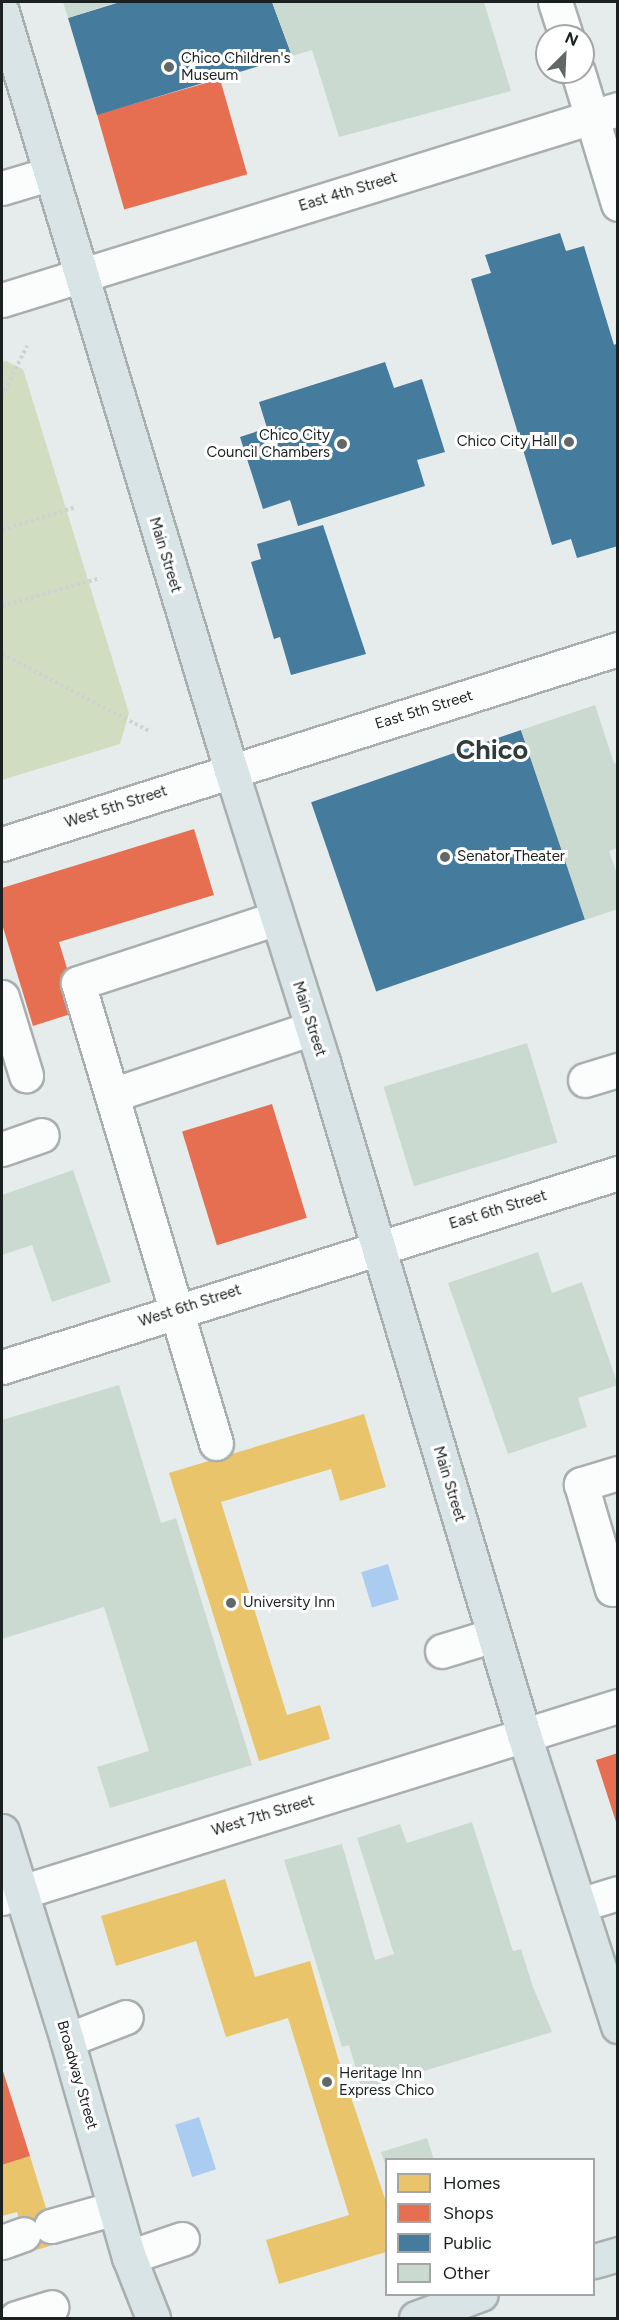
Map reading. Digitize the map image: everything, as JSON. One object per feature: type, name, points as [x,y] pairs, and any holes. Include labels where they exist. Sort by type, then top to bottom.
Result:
[{"type":"main road","name":"Main Street","points":[[2,12],[79,276],[379,1246],[524,1735],[618,2025]]},
{"type":"main road","name":"Broadway Street","points":[[2,1831],[11,1895],[67,2040],[129,2257],[153,2319]]},
{"type":"main road","points":[[595,2261],[618,2254]]},
{"type":"main road","points":[[416,2319],[475,2304]]},
{"type":"street","points":[[555,2],[562,24]]},
{"type":"street","points":[[586,84],[605,113],[618,204]]},
{"type":"street","name":"East 4th Street","points":[[2,300],[605,113]]},
{"type":"street","points":[[2,188],[49,174]]},
{"type":"street","name":"East 5th Street","points":[[231,770],[618,649]]},
{"type":"street","name":"West 5th Street","points":[[2,844],[231,770]]},
{"type":"street","points":[[216,1443],[78,983],[278,918]]},
{"type":"street","points":[[2,997],[26,1075]]},
{"type":"street","points":[[112,1095],[312,1028]]},
{"type":"street","points":[[585,1080],[618,1070]]},
{"type":"street","points":[[2,1149],[42,1135]]},
{"type":"street","name":"East 6th Street","points":[[379,1246],[617,1176]]},
{"type":"street","name":"West 6th Street","points":[[2,1367],[379,1246]]},
{"type":"street","points":[[618,1473],[581,1484],[612,1589],[618,1588]]},
{"type":"street","points":[[442,1651],[494,1635]]},
{"type":"street","name":"West 7th Street","points":[[11,1895],[618,1706]]},
{"type":"street","points":[[579,1905],[618,1893]]},
{"type":"street","points":[[67,2040],[126,2017]]},
{"type":"street","points":[[26,2234],[115,2208]]},
{"type":"street","points":[[129,2257],[182,2239]]},
{"type":"street","points":[[15,2319],[51,2307]]},
{"type":"path","points":[[2,396],[27,346]]},
{"type":"path","points":[[2,530],[76,507]]},
{"type":"path","points":[[2,606],[100,578]]},
{"type":"path","points":[[2,654],[148,731]]},
{"type":"green space","points":[[6,361],[23,369],[129,713],[120,744],[2,780],[2,362]]},
{"type":"water","points":[[388,1564],[399,1599],[372,1608],[361,1572]]},
{"type":"water","points":[[199,2117],[216,2169],[192,2177],[175,2125]]},
{"type":"building: Homes","name":"University Inn","points":[[364,1414],[386,1487],[340,1501],[331,1469],[221,1502],[287,1715],[320,1705],[330,1739],[259,1761],[169,1473]]},
{"type":"building: Homes","name":"Heritage Inn Express Chico","points":[[225,1879],[255,1977],[310,1961],[338,2058],[385,2199],[385,2252],[279,2284],[266,2240],[349,2215],[288,2018],[226,2037],[196,1941],[116,1966],[101,1916]]},
{"type":"building: Homes","points":[[30,2156],[57,2244],[29,2252],[17,2212],[2,2216],[2,2165]]},
{"type":"building: Shops","points":[[220,79],[247,174],[124,209],[97,114]]},
{"type":"building: Shops","points":[[194,829],[214,895],[59,942],[80,1011],[33,1026],[2,924],[2,888]]},
{"type":"building: Shops","points":[[272,1104],[307,1218],[217,1245],[182,1131]]},
{"type":"building: Shops","points":[[618,1753],[618,1825],[617,1825],[596,1760]]},
{"type":"building: Shops","points":[[2,2068],[30,2156],[2,2165]]},
{"type":"building: Public","name":"Chico Children's Museum","points":[[120,2],[272,2],[292,56],[97,115],[68,18]]},
{"type":"building: Public","name":"Chico City Hall","points":[[560,233],[566,251],[584,246],[614,345],[618,343],[618,546],[577,558],[571,539],[552,545],[471,279],[491,273],[485,255]]},
{"type":"building: Public","name":"Chico City Council Chambers","points":[[385,362],[394,388],[422,379],[445,452],[417,460],[425,486],[298,526],[290,500],[263,509],[240,437],[267,428],[259,402]]},
{"type":"building: Public","points":[[323,525],[366,654],[291,675],[280,637],[274,639],[251,562],[261,559],[257,544]]},
{"type":"building: Public","name":"Senator Theater","points":[[521,730],[586,919],[376,991],[311,802]]},
{"type":"building: Other","points":[[63,2],[118,2],[68,18]]},
{"type":"building: Other","points":[[272,2],[484,2],[511,91],[339,137],[312,50],[292,56]]},
{"type":"building: Other","points":[[595,705],[614,763],[618,764],[618,848],[609,851],[618,877],[618,909],[585,920],[521,730]]},
{"type":"building: Other","points":[[527,1043],[557,1142],[414,1186],[384,1087]]},
{"type":"building: Other","points":[[73,1170],[111,1282],[52,1302],[32,1245],[2,1255],[2,1195]]},
{"type":"building: Other","points":[[538,1252],[552,1293],[582,1282],[618,1385],[578,1398],[587,1427],[508,1454],[448,1283]]},
{"type":"building: Other","points":[[119,1385],[161,1523],[176,1518],[252,1765],[110,1808],[97,1767],[149,1751],[104,1607],[2,1639],[2,1420]]},
{"type":"building: Other","points":[[472,1822],[513,1951],[521,1949],[533,1987],[552,2032],[362,2090],[349,2045],[342,2047],[284,1860],[342,1844],[375,1960],[394,1954],[357,1838],[400,1824],[407,1843]]},
{"type":"building: Other","points":[[427,2138],[433,2158],[385,2158],[385,2163],[381,2152]]},
{"type":"place","name":"Chico Children's Museum","points":[[169,67]]},
{"type":"place","name":"Chico City Hall","points":[[569,442]]},
{"type":"place","name":"Chico City Council Chambers","points":[[342,444]]},
{"type":"place","name":"Senator Theater","points":[[445,857]]},
{"type":"place","name":"University Inn","points":[[231,1603]]},
{"type":"place","name":"Heritage Inn Express Chico","points":[[327,2082]]},
{"type":"district","name":"Chico","points":[[492,750]]}]
